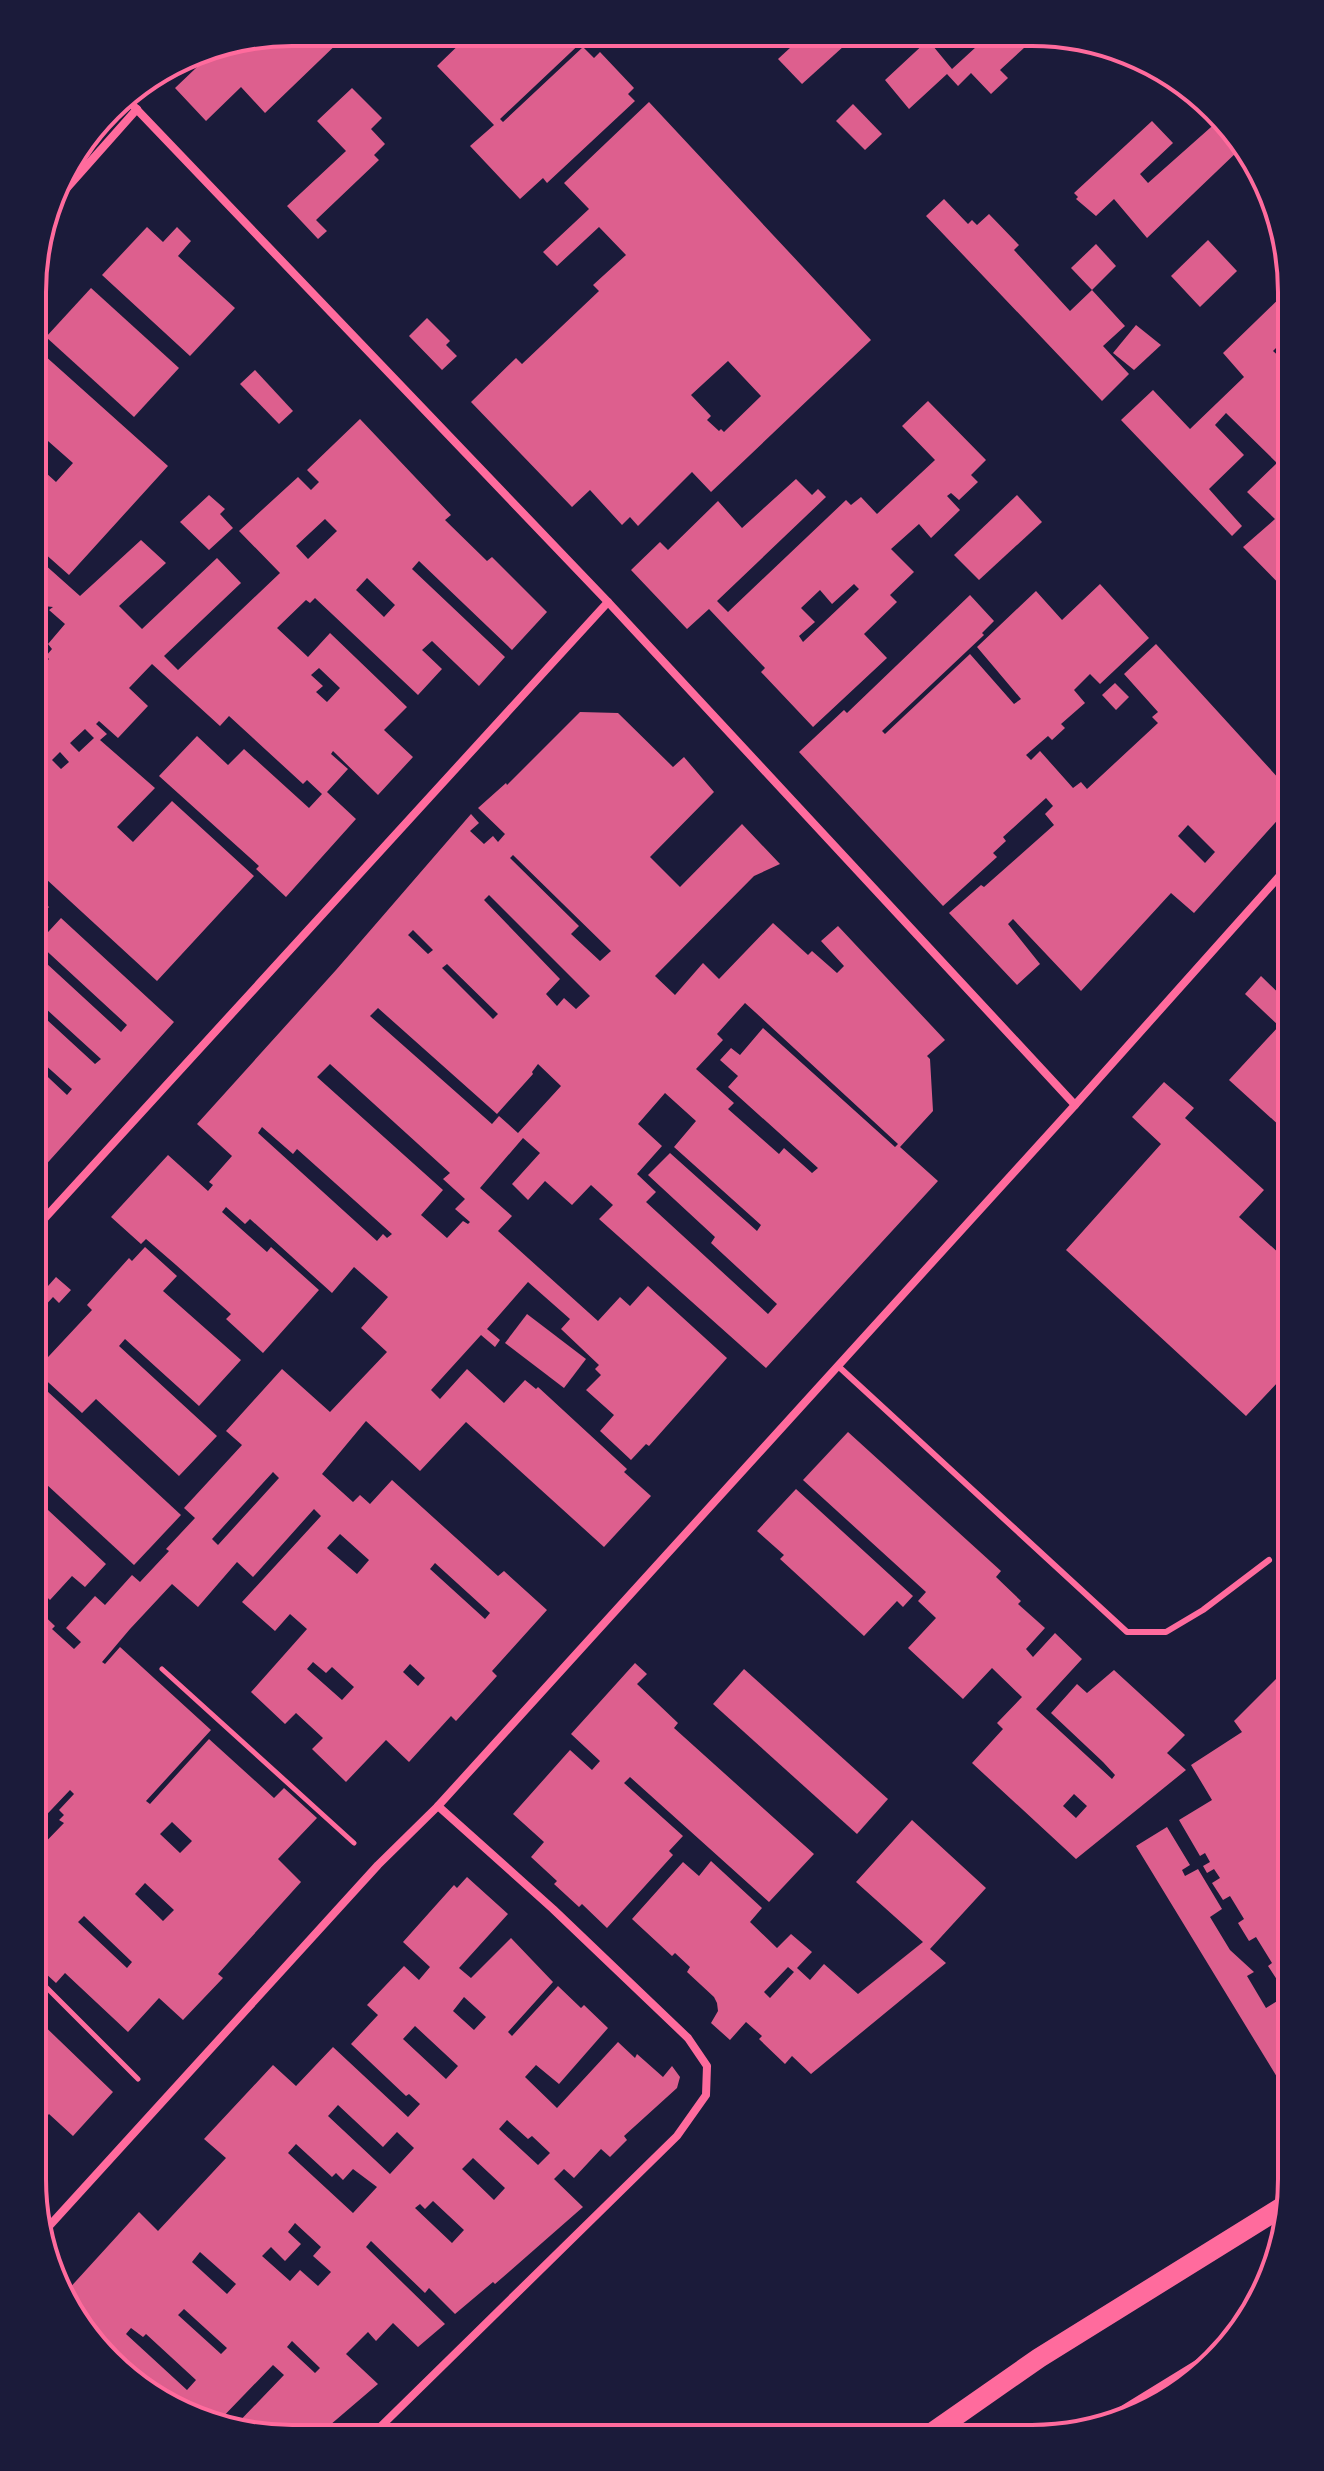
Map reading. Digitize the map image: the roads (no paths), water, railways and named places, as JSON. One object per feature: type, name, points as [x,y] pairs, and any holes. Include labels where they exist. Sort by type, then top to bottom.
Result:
[{"type":"main road","points":[[943,2425],[1039,2358],[1276,2211]]},
{"type":"street","points":[[133,105],[608,602],[1075,1105]]},
{"type":"street","points":[[73,181],[137,109]]},
{"type":"street","points":[[46,1217],[608,602]]},
{"type":"street","points":[[51,2224],[378,1865],[438,1806],[1278,878]]},
{"type":"street","points":[[382,2425],[677,2136],[706,2095],[707,2066],[688,2038],[553,1909],[438,1806]]},
{"type":"lane","points":[[838,1366],[1127,1632],[1166,1632],[1203,1610],[1269,1560]]}]
